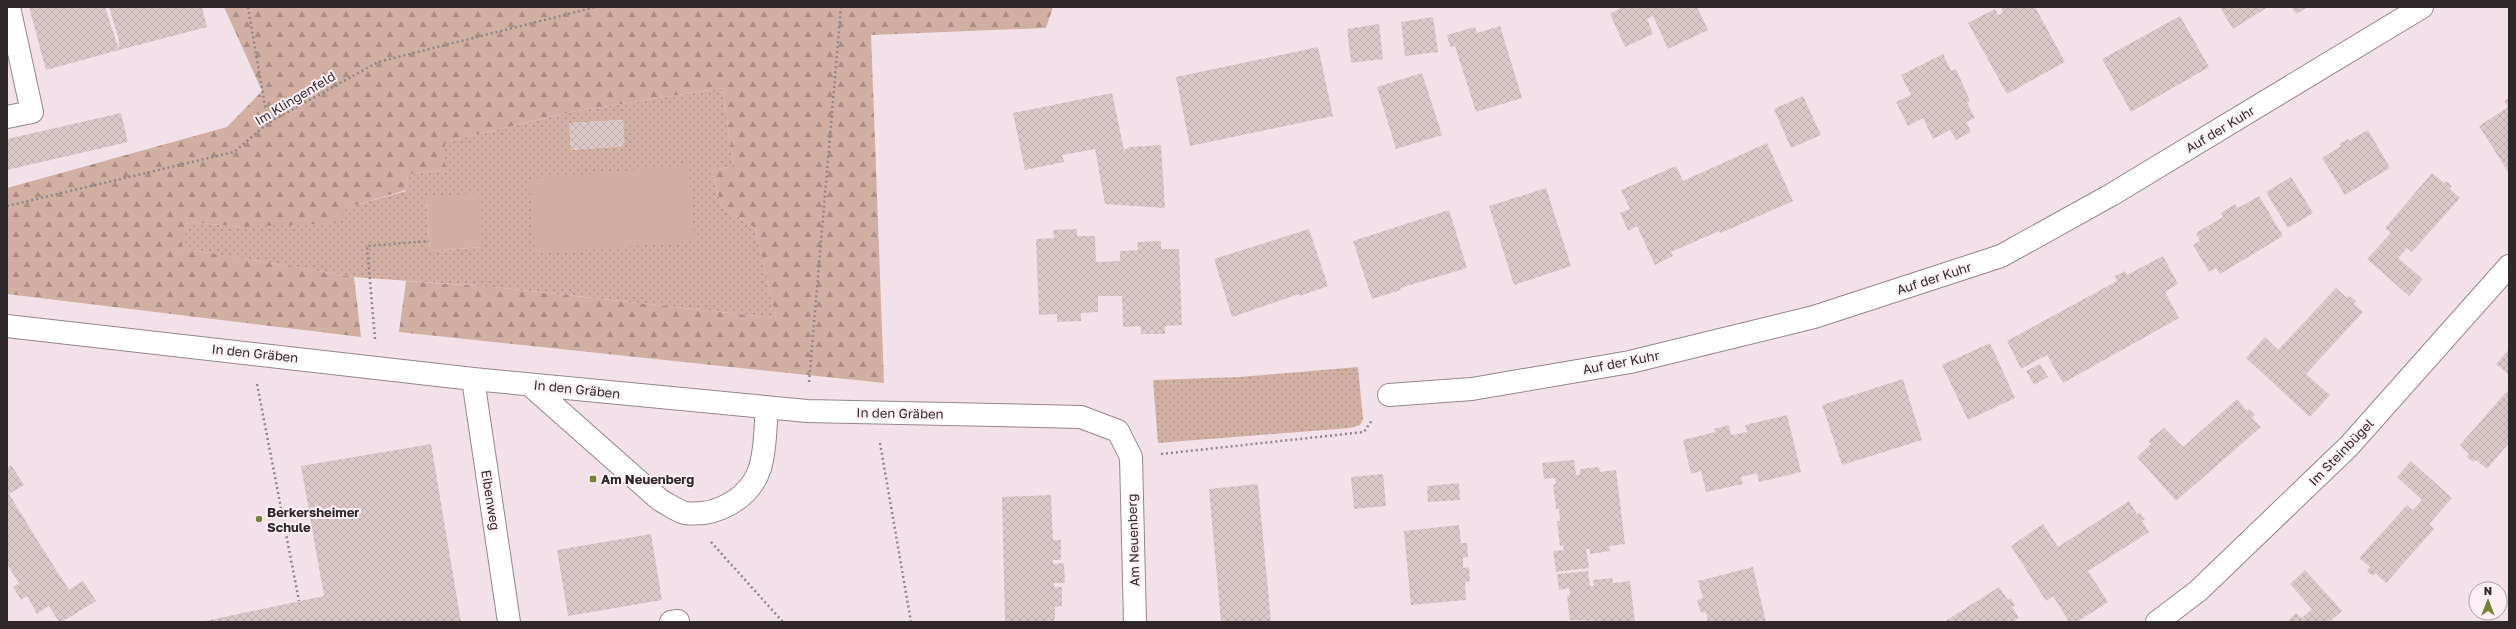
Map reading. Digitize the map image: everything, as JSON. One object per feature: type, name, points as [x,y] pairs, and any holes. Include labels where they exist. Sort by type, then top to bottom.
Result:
[{"type":"street","points":[[7,117],[32,112],[9,7]]},
{"type":"street","name":"Auf der Kuhr","points":[[1389,395],[1472,390],[1630,362],[1814,317],[2001,256],[2111,195],[2422,7]]},
{"type":"street","name":"Im Steinbügel","points":[[2157,622],[2198,591],[2349,446],[2509,266]]},
{"type":"street","name":"In den Gräben","points":[[7,326],[251,352],[473,379],[807,411],[1081,417],[1118,431],[1130,457]]},
{"type":"street","name":"Eibenweg","points":[[473,379],[509,622]]},
{"type":"street","points":[[530,385],[660,500],[684,512],[711,512],[732,503],[750,488],[760,469],[764,448],[767,407]]},
{"type":"street","name":"Am Neuenberg","points":[[1130,457],[1135,622]]},
{"type":"path","points":[[248,7],[268,123]]},
{"type":"path","name":"Im Klingenfeld","points":[[7,206],[234,152],[268,123],[378,62],[596,7]]},
{"type":"path","points":[[807,411],[841,7]]},
{"type":"path","points":[[377,367],[367,246],[429,240]]},
{"type":"path","points":[[251,352],[299,601]]},
{"type":"path","points":[[1130,457],[1364,432],[1389,395]]},
{"type":"path","points":[[875,412],[911,622]]},
{"type":"path","points":[[684,512],[783,622]]},
{"type":"green space","points":[[224,7],[1053,7],[1046,28],[871,35],[884,383],[399,332],[406,281],[494,287],[776,318],[755,228],[721,206],[712,170],[734,166],[722,88],[571,112],[445,142],[445,170],[408,174],[406,190],[346,208],[337,223],[241,227],[188,222],[181,248],[354,277],[361,337],[7,294],[7,188],[227,127],[262,91]]},
{"type":"green space","points":[[722,88],[734,166],[712,170],[721,206],[755,228],[776,318],[494,287],[354,277],[180,248],[188,222],[241,227],[345,208],[406,191],[408,174],[444,170],[445,142],[571,112]],"holes":[[[623,120],[624,146],[571,150],[569,123]],[[426,197],[483,247],[430,251]]]},
{"type":"green space","points":[[688,165],[695,241],[535,254],[529,179]]},
{"type":"green space","points":[[478,193],[483,247],[430,251],[426,197]]},
{"type":"green space","points":[[1358,367],[1363,419],[1360,425],[1350,428],[1158,443],[1153,380],[1239,377]]},
{"type":"building","points":[[29,7],[105,7],[119,50],[46,70]]},
{"type":"building","points":[[109,7],[202,7],[207,27],[119,50],[119,40]]},
{"type":"building","points":[[1622,7],[1697,7],[1708,30],[1668,49],[1653,16],[1647,19],[1653,34],[1625,47],[1610,14]]},
{"type":"building","points":[[2001,7],[2035,7],[2065,62],[2007,94],[1968,23],[1995,9],[1998,15],[2001,14],[2003,12]]},
{"type":"building","points":[[2220,7],[2268,7],[2233,29]]},
{"type":"building","points":[[2291,7],[2308,7],[2296,14]]},
{"type":"building","points":[[2180,16],[2209,67],[2131,112],[2102,59]]},
{"type":"building","points":[[1433,17],[1438,52],[1405,56],[1401,22]]},
{"type":"building","points":[[1379,24],[1383,59],[1351,63],[1347,29]]},
{"type":"building","points":[[1500,26],[1522,98],[1476,112],[1455,46],[1450,47],[1447,35],[1475,27],[1477,33]]},
{"type":"building","points":[[1318,47],[1333,116],[1190,146],[1176,77]]},
{"type":"building","points":[[1943,54],[1951,71],[1956,69],[1970,101],[1967,103],[1975,118],[1966,122],[1971,132],[1956,140],[1950,130],[1933,139],[1923,118],[1908,126],[1896,102],[1911,95],[1901,75]]},
{"type":"building","points":[[1422,73],[1442,135],[1396,149],[1377,87]]},
{"type":"building","points":[[1112,93],[1124,150],[1129,147],[1161,145],[1165,208],[1105,204],[1095,149],[1062,155],[1064,162],[1025,170],[1013,113]]},
{"type":"building","points":[[1803,96],[1821,135],[1791,148],[1774,109]]},
{"type":"building","points":[[2509,98],[2508,172],[2479,126],[2508,107],[2504,101]]},
{"type":"building","points":[[121,113],[128,142],[7,170],[7,139]]},
{"type":"building","points":[[623,120],[625,146],[571,150],[569,123]]},
{"type":"building","points":[[2368,130],[2390,168],[2345,195],[2322,158],[2341,146],[2339,144],[2348,139],[2349,141]]},
{"type":"building","points":[[1767,143],[1793,201],[1721,233],[1719,231],[1671,252],[1673,256],[1655,265],[1637,226],[1628,231],[1620,213],[1630,209],[1621,190],[1676,166],[1683,181]]},
{"type":"building","points":[[2432,173],[2444,183],[2446,181],[2452,186],[2450,189],[2460,198],[2412,252],[2407,248],[2398,258],[2423,279],[2409,296],[2367,259],[2391,233],[2385,228]]},
{"type":"building","points":[[2291,177],[2313,213],[2288,228],[2266,192]]},
{"type":"building","points":[[1546,188],[1571,266],[1514,285],[1489,206]]},
{"type":"building","points":[[2259,196],[2283,236],[2220,274],[2216,268],[2209,272],[2193,245],[2200,241],[2196,233],[2223,217],[2221,213],[2235,204],[2238,208]]},
{"type":"building","points":[[1449,210],[1467,268],[1400,288],[1401,290],[1372,299],[1353,241]]},
{"type":"building","points":[[1077,229],[1077,236],[1095,236],[1096,262],[1120,261],[1120,251],[1138,250],[1137,242],[1161,241],[1161,249],[1179,249],[1182,325],[1165,326],[1165,334],[1141,334],[1141,326],[1123,327],[1122,296],[1098,296],[1098,312],[1081,313],[1081,321],[1057,322],[1057,314],[1039,315],[1036,239],[1054,238],[1053,230]]},
{"type":"building","points":[[1309,229],[1328,286],[1300,296],[1299,294],[1232,317],[1214,259]]},
{"type":"building","points":[[2163,256],[2178,284],[2165,292],[2179,318],[2063,383],[2047,355],[2021,369],[2007,341],[2117,281],[2115,276],[2125,271],[2127,275]]},
{"type":"building","points":[[2336,288],[2347,298],[2350,296],[2356,301],[2354,304],[2363,312],[2306,374],[2330,395],[2310,417],[2246,358],[2265,337],[2278,350]]},
{"type":"building","points":[[1990,343],[2015,398],[1968,420],[1942,365]]},
{"type":"building","points":[[2509,349],[2509,375],[2496,364]]},
{"type":"building","points":[[2040,364],[2048,377],[2034,385],[2026,371]]},
{"type":"building","points":[[1903,379],[1922,440],[1842,465],[1822,405]]},
{"type":"building","points":[[2507,391],[2509,393],[2509,443],[2487,469],[2476,460],[2473,462],[2467,457],[2469,454],[2460,445]]},
{"type":"building","points":[[2237,399],[2247,411],[2249,409],[2255,415],[2252,418],[2261,427],[2176,501],[2137,457],[2151,444],[2148,441],[2164,428],[2183,447]]},
{"type":"building","points":[[1787,415],[1801,472],[1759,482],[1757,473],[1741,477],[1743,484],[1706,492],[1701,471],[1691,474],[1683,440],[1715,432],[1714,429],[1729,425],[1731,435],[1747,432],[1745,425]]},
{"type":"building","points":[[431,444],[461,622],[200,622],[324,596],[301,466]]},
{"type":"building","points":[[1574,460],[1576,475],[1580,475],[1580,469],[1599,467],[1600,472],[1616,470],[1625,544],[1609,546],[1610,551],[1590,554],[1590,549],[1586,549],[1589,568],[1556,572],[1553,551],[1564,550],[1563,545],[1560,546],[1557,521],[1560,521],[1559,509],[1556,509],[1553,484],[1556,484],[1555,478],[1544,479],[1542,463]]},
{"type":"building","points":[[2411,461],[2452,498],[2429,524],[2434,529],[2386,583],[2375,573],[2373,576],[2367,571],[2370,567],[2359,558],[2407,505],[2413,510],[2422,500],[2397,477]]},
{"type":"building","points":[[11,465],[24,485],[9,494],[39,543],[69,590],[83,581],[96,601],[62,622],[59,622],[49,606],[37,614],[27,596],[21,600],[13,587],[19,583],[7,564],[7,468]]},
{"type":"building","points":[[1383,474],[1386,506],[1354,509],[1351,477]]},
{"type":"building","points":[[1459,483],[1460,500],[1428,502],[1427,486]]},
{"type":"building","points":[[1258,484],[1271,622],[1221,622],[1209,489]]},
{"type":"building","points":[[1051,495],[1053,540],[1061,540],[1061,560],[1053,560],[1053,564],[1064,563],[1065,583],[1054,583],[1054,587],[1062,587],[1062,606],[1055,607],[1055,622],[1005,622],[1002,497]]},
{"type":"building","points":[[2129,501],[2137,514],[2140,513],[2145,519],[2142,521],[2149,532],[2088,571],[2108,602],[2077,622],[2069,622],[2053,596],[2046,601],[2011,546],[2043,524],[2058,547]]},
{"type":"building","points":[[1459,525],[1461,543],[1467,543],[1468,557],[1463,558],[1463,568],[1469,567],[1470,581],[1465,582],[1466,600],[1411,605],[1404,531]]},
{"type":"building","points":[[651,534],[662,600],[568,616],[557,550]]},
{"type":"building","points":[[1753,567],[1766,622],[1708,622],[1706,612],[1701,613],[1697,600],[1703,598],[1698,581]]},
{"type":"building","points":[[2305,570],[2342,611],[2329,622],[2287,622],[2296,613],[2302,618],[2312,609],[2290,584]]},
{"type":"building","points":[[1588,571],[1590,586],[1594,586],[1593,580],[1612,578],[1613,583],[1630,581],[1635,622],[1570,620],[1567,596],[1570,595],[1569,588],[1559,590],[1557,574]]},
{"type":"building","points":[[1999,587],[2008,600],[2011,598],[2015,606],[2012,607],[2019,618],[2013,622],[1944,622]]},
{"type":"place","name":"Am Neuenberg","points":[[593,479]]},
{"type":"place","name":"Berkersheimer Schule","points":[[259,519]]}]
